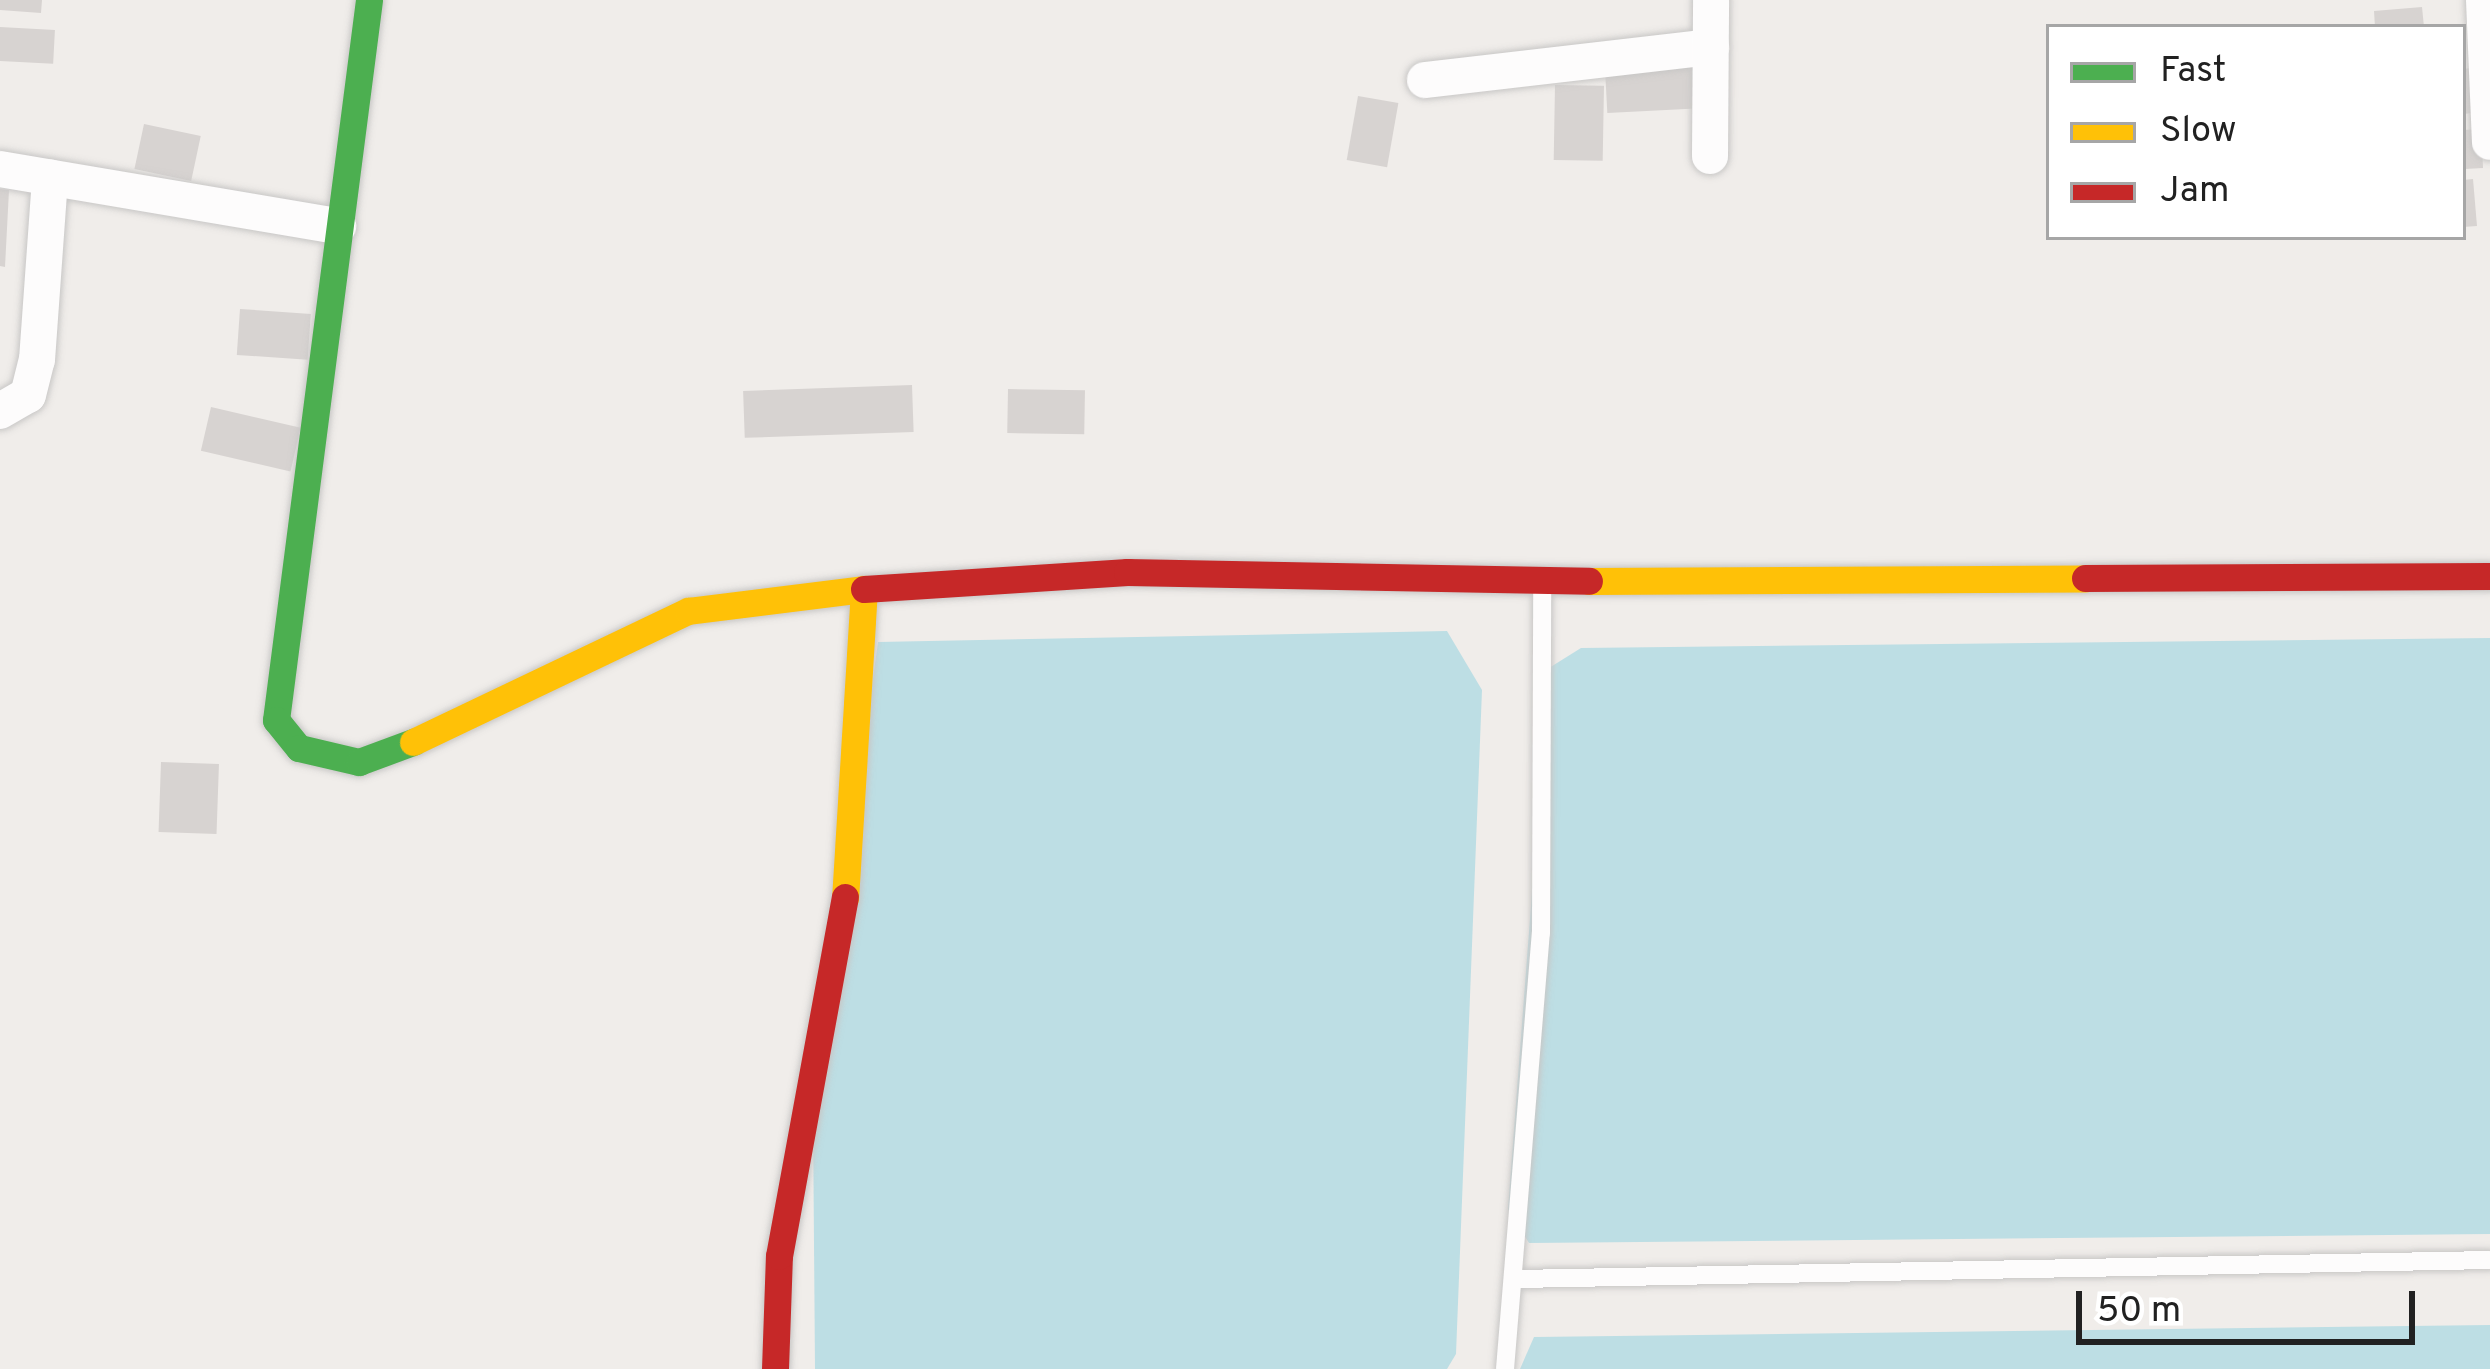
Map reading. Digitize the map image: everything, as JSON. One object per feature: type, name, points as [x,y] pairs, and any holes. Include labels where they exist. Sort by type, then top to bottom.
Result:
[{"type":"street","points":[[369,0],[276,720],[298,748],[359,763],[460,725],[688,610],[865,589],[1126,572],[1542,581],[2490,576]]},
{"type":"street","points":[[1711,0],[1711,156]]},
{"type":"street","points":[[2483,0],[2490,142]]},
{"type":"street","points":[[1425,80],[1711,47]]},
{"type":"street","points":[[0,169],[338,226]]},
{"type":"street","points":[[0,411],[28,395],[37,360],[50,177]]},
{"type":"street","points":[[775,1369],[779,1256],[842,943],[865,589]]},
{"type":"lane","points":[[1505,1369],[1517,1279],[1541,933],[1542,581]]},
{"type":"lane","points":[[1517,1279],[2490,1260]]},
{"type":"water","points":[[1447,631],[1482,690],[1456,1354],[1447,1369],[815,1369],[813,1118],[878,642]]},
{"type":"water","points":[[2490,638],[2490,1234],[1529,1243],[1508,1209],[1549,668],[1581,648]]},
{"type":"water","points":[[2490,1325],[2490,1369],[1520,1369],[1534,1337]]},
{"type":"building","points":[[0,0],[42,0],[41,13],[0,10]]},
{"type":"building","points":[[2422,7],[2424,24],[2375,24],[2374,11]]},
{"type":"building","points":[[0,27],[55,30],[53,64],[0,61]]},
{"type":"building","points":[[1703,66],[1705,108],[1607,113],[1605,71]]},
{"type":"building","points":[[2479,67],[2482,112],[2466,114],[2466,69]]},
{"type":"building","points":[[1555,85],[1604,86],[1603,161],[1554,160]]},
{"type":"building","points":[[1358,96],[1398,103],[1387,167],[1347,160]]},
{"type":"building","points":[[144,124],[201,136],[191,181],[134,169]]},
{"type":"building","points":[[2481,129],[2483,168],[2466,169],[2466,130]]},
{"type":"building","points":[[2473,179],[2477,226],[2466,227],[2466,180]]},
{"type":"building","points":[[0,189],[9,190],[5,267],[0,266]]},
{"type":"building","points":[[240,309],[311,314],[308,360],[237,355]]},
{"type":"building","points":[[912,385],[914,432],[745,438],[743,391]]},
{"type":"building","points":[[1008,389],[1085,390],[1084,434],[1007,433]]},
{"type":"building","points":[[211,407],[301,428],[291,472],[201,451]]},
{"type":"building","points":[[161,762],[219,764],[217,834],[159,832]]},
{"type":"traffic: fast","points":[[369,0],[276,720],[299,748],[359,762],[413,742]]},
{"type":"traffic: slow","points":[[1589,581],[2085,578]]},
{"type":"traffic: slow","points":[[413,742],[688,611],[864,589],[845,897]]},
{"type":"traffic: jam","points":[[864,589],[1127,572],[1589,581]]},
{"type":"traffic: jam","points":[[2085,578],[2490,576]]},
{"type":"traffic: jam","points":[[775,1369],[779,1256],[845,897]]}]
